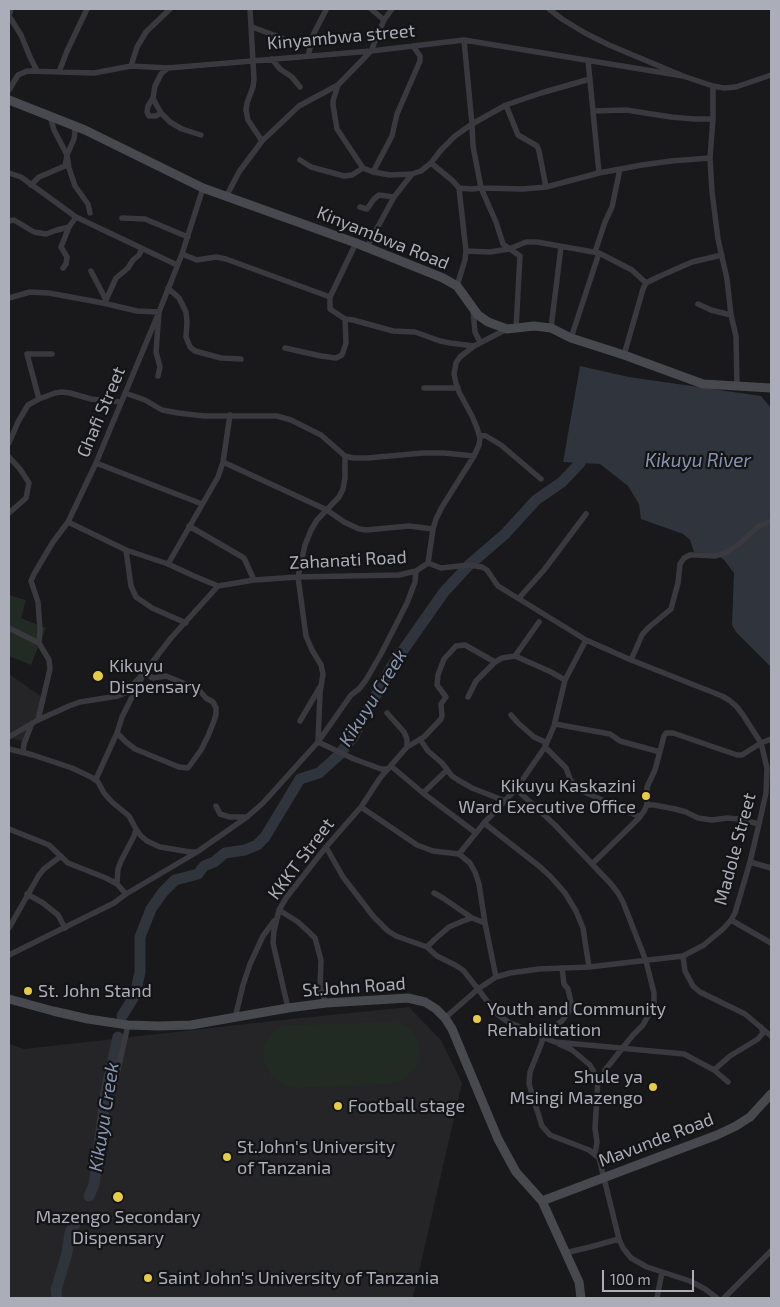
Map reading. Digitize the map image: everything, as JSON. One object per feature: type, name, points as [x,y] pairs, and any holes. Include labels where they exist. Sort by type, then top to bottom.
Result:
[{"type":"street","points":[[11,9],[9,15],[37,71]]},
{"type":"street","points":[[59,72],[67,51],[88,9]]},
{"type":"street","points":[[131,66],[137,47],[146,32],[170,9]]},
{"type":"street","points":[[250,9],[254,60],[253,87],[246,110],[248,120],[262,141]]},
{"type":"street","points":[[371,9],[384,20]]},
{"type":"street","points":[[226,197],[239,172],[262,141],[298,106],[338,85],[371,51],[384,20],[392,9]]},
{"type":"street","points":[[549,9],[562,19],[609,46],[713,86],[724,88],[736,87],[771,75]]},
{"type":"street","points":[[308,56],[314,33],[326,10]]},
{"type":"street","points":[[252,27],[282,38]]},
{"type":"street","points":[[464,40],[473,146],[481,188],[496,222],[503,244],[520,256],[512,329],[474,346],[460,357],[456,363],[454,374],[458,388],[479,435],[486,436],[501,445],[542,479]]},
{"type":"street","name":"Kinyambwa street","points":[[9,90],[18,75],[27,71],[94,72],[131,66],[168,68],[371,51],[464,40],[683,76]]},
{"type":"street","points":[[373,172],[392,136],[397,114],[420,61],[420,56],[413,46]]},
{"type":"street","points":[[272,59],[300,87]]},
{"type":"street","points":[[588,60],[600,173]]},
{"type":"street","points":[[161,113],[156,116],[149,116],[148,106],[153,98],[155,86],[161,74],[168,68]]},
{"type":"street","points":[[338,85],[333,101],[337,129],[363,168],[390,175],[412,174],[421,171],[431,163],[455,136],[506,105],[541,93],[590,80]]},
{"type":"street","points":[[713,86],[710,158],[712,192],[718,239],[736,336],[737,386]]},
{"type":"street","points":[[153,98],[161,113],[170,122],[182,129],[201,134]]},
{"type":"street","name":"Kinyambwa Road","points":[[9,100],[74,125],[203,188],[367,247],[443,278],[457,286],[482,319],[512,329],[534,326],[551,328],[571,338],[703,384],[771,388]]},
{"type":"street","points":[[506,105],[518,135],[537,146],[546,187]]},
{"type":"street","points":[[593,111],[626,110],[672,117],[713,119]]},
{"type":"street","points":[[50,116],[54,130],[67,155],[75,186],[88,204],[90,213]]},
{"type":"street","points":[[31,185],[39,177],[65,166],[67,155],[74,139],[74,125]]},
{"type":"street","points":[[459,188],[523,189],[546,187],[620,169],[671,161],[710,158]]},
{"type":"street","points":[[300,160],[311,166],[344,176],[352,175],[363,168]]},
{"type":"street","points":[[431,163],[459,188],[466,251],[457,286]]},
{"type":"street","points":[[571,338],[605,222],[612,207],[620,169]]},
{"type":"street","points":[[9,174],[20,177],[76,217],[177,265]]},
{"type":"street","points":[[367,247],[394,197],[412,174]]},
{"type":"street","points":[[158,376],[160,367],[156,345],[159,312],[182,254],[203,188]]},
{"type":"street","points":[[360,207],[367,209],[379,195],[394,197]]},
{"type":"street","points":[[62,268],[66,264],[67,257],[61,247],[76,217]]},
{"type":"street","points":[[122,218],[145,220],[188,237]]},
{"type":"street","points":[[9,221],[14,220],[34,232],[46,234],[69,228]]},
{"type":"street","points":[[466,251],[490,252],[509,249],[526,242],[537,242],[597,252],[632,270],[646,282]]},
{"type":"street","points":[[356,243],[330,297],[330,309],[345,319],[393,331],[415,332],[450,343],[474,346]]},
{"type":"street","points":[[551,328],[561,247]]},
{"type":"street","points":[[91,271],[106,300],[116,278],[128,268],[142,249]]},
{"type":"street","points":[[182,254],[197,260],[216,257],[226,259],[330,297]]},
{"type":"street","points":[[624,355],[646,282],[687,264],[722,255]]},
{"type":"street","points":[[168,288],[179,298],[186,312],[186,337],[190,347],[195,351],[221,358],[241,359]]},
{"type":"street","points":[[9,298],[30,292],[49,293],[137,311],[159,312]]},
{"type":"street","points":[[698,304],[711,310],[731,315]]},
{"type":"street","points":[[472,306],[475,332],[480,342]]},
{"type":"street","name":"Ghafi Street","points":[[38,720],[50,669],[49,660],[39,643],[38,602],[31,581],[53,542],[68,522],[96,462],[159,312]]},
{"type":"street","points":[[285,348],[336,358],[342,355],[346,342],[345,319]]},
{"type":"street","points":[[39,398],[27,354],[52,354]]},
{"type":"street","points":[[424,388],[458,388]]},
{"type":"street","points":[[9,443],[28,405],[39,398],[54,393],[70,392],[91,399],[121,402]]},
{"type":"street","points":[[125,393],[145,400],[162,410],[178,414],[277,416],[292,420],[321,436],[346,456],[353,458],[444,453],[474,456]]},
{"type":"street","points":[[168,564],[218,477],[223,462],[230,415]]},
{"type":"street","name":"Zahanati Road","points":[[218,586],[254,580],[399,574],[416,571],[428,563],[436,519],[474,456],[479,445],[479,435]]},
{"type":"street","points":[[318,742],[320,693],[323,674],[321,665],[306,636],[298,577],[305,545],[311,530],[317,520],[339,497],[343,489],[346,456]]},
{"type":"street","points":[[9,458],[30,483],[26,498],[9,513]]},
{"type":"street","points":[[96,462],[202,504]]},
{"type":"street","points":[[223,462],[327,510],[359,530],[408,526],[433,529]]},
{"type":"street","points":[[519,598],[544,570],[586,514]]},
{"type":"street","points":[[631,660],[642,635],[671,609],[678,583],[680,564],[684,558],[690,555],[714,556],[725,552],[739,544],[759,526],[771,521]]},
{"type":"street","points":[[9,737],[38,720],[80,702],[118,696],[125,693],[218,586],[168,564],[126,550],[68,522]]},
{"type":"street","points":[[189,526],[244,558],[254,580]]},
{"type":"street","points":[[126,550],[131,586],[136,597],[152,608],[186,623]]},
{"type":"street","name":"Madole Street","points":[[428,563],[441,568],[469,565],[482,567],[487,570],[498,586],[586,640],[730,700],[743,715],[761,744],[767,768],[769,793],[750,862],[731,920],[704,945],[683,956],[588,967],[524,970],[496,977],[478,989],[445,1018]]},
{"type":"street","points":[[9,956],[114,904],[126,894],[197,852],[247,817],[263,803],[318,742],[351,695],[366,680],[407,603],[415,582],[416,571]]},
{"type":"street","points":[[539,622],[540,611]]},
{"type":"street","points":[[515,656],[539,622],[549,617]]},
{"type":"street","points":[[9,628],[39,643]]},
{"type":"street","points":[[459,854],[484,823],[516,789],[546,747],[555,724],[565,680],[586,640]]},
{"type":"street","name":"KKKT Street","points":[[288,1008],[273,942],[276,919],[286,898],[361,807],[380,778],[407,746],[420,739],[441,719],[441,704],[446,697],[437,685],[438,675],[444,659],[456,646],[465,644],[495,662]]},
{"type":"street","points":[[468,697],[476,681],[495,662],[502,658],[515,656],[565,680]]},
{"type":"street","points":[[117,733],[135,749],[179,767],[188,768],[208,736],[216,714],[216,708],[212,702],[198,689],[166,676],[153,678],[144,673]]},
{"type":"street","points":[[96,779],[117,733],[122,717],[144,673]]},
{"type":"street","points":[[300,721],[322,680]]},
{"type":"street","points":[[387,713],[404,732],[407,746]]},
{"type":"street","points":[[511,715],[534,737],[545,742],[546,747],[566,768],[570,779],[580,790],[640,817]]},
{"type":"street","points":[[23,752],[32,723]]},
{"type":"street","points":[[555,724],[610,734],[620,741],[660,752]]},
{"type":"street","points":[[592,864],[640,817],[647,805],[648,787],[666,733],[669,732],[737,755],[742,755],[771,739]]},
{"type":"street","points":[[420,739],[452,776],[465,784],[505,801]]},
{"type":"street","points":[[318,742],[381,769],[389,768],[476,833]]},
{"type":"street","points":[[9,749],[33,754],[96,779],[108,797],[129,816],[141,836],[147,841],[160,847],[197,852]]},
{"type":"street","points":[[423,793],[447,770]]},
{"type":"street","points":[[516,789],[555,825],[618,893],[646,961],[654,993],[654,1005],[643,1024],[605,1070],[604,1075],[598,1079]]},
{"type":"street","points":[[647,805],[675,809],[698,818],[712,820],[739,819],[759,824]]},
{"type":"street","points":[[216,806],[220,814],[225,816],[247,817]]},
{"type":"street","points":[[361,807],[417,845],[433,851],[459,854],[470,863],[476,872],[479,884],[496,977]]},
{"type":"street","points":[[484,823],[539,866],[566,893],[583,928],[588,967]]},
{"type":"street","points":[[9,829],[49,845],[68,863],[118,884],[126,894]]},
{"type":"street","points":[[118,884],[118,869],[136,829]]},
{"type":"street","points":[[326,848],[343,878],[373,916],[388,931],[427,948],[437,956],[463,970],[502,1018],[572,1050],[590,1065],[598,1079],[595,1128],[597,1142],[595,1154]]},
{"type":"street","points":[[9,928],[12,915],[39,875],[60,856]]},
{"type":"street","points":[[750,862],[771,868]]},
{"type":"street","points":[[434,893],[472,918],[485,923]]},
{"type":"street","points":[[27,894],[58,914],[65,928]]},
{"type":"street","points":[[279,910],[298,922],[315,938],[321,960],[320,988],[326,1003]]},
{"type":"street","points":[[427,948],[450,928],[472,918]]},
{"type":"street","points":[[235,1018],[250,964],[264,936],[276,919]]},
{"type":"street","points":[[731,920],[771,943]]},
{"type":"street","points":[[683,956],[685,971],[693,986],[700,992],[745,1014],[771,1036]]},
{"type":"street","points":[[541,1036],[562,1021],[572,1007],[568,989],[564,984],[562,968]]},
{"type":"street","name":"St.John Road","points":[[9,998],[52,1011],[88,1019],[128,1025],[158,1026],[191,1025],[326,1003],[408,998],[425,1002],[445,1018],[454,1034],[498,1139],[516,1172],[542,1201],[579,1282],[581,1298]]},
{"type":"street","points":[[114,1088],[128,1025]]},
{"type":"street","points":[[714,1070],[730,1056],[758,1039],[763,1033],[760,1026]]},
{"type":"street","points":[[541,1036],[542,1042],[530,1072],[529,1084],[542,1126],[550,1135],[589,1150],[599,1158],[623,1248],[631,1258],[647,1267],[690,1282],[705,1289],[717,1298]]},
{"type":"street","points":[[555,1042],[684,1054],[714,1070],[728,1082]]},
{"type":"street","name":"Mavunde Road","points":[[542,1201],[736,1126],[750,1117],[771,1094]]},
{"type":"street","points":[[565,1253],[619,1238]]},
{"type":"street","points":[[724,1298],[771,1251]]},
{"type":"street","points":[[656,1298],[662,1272]]},
{"type":"shaded area","points":[[9,595],[26,600],[21,618],[46,628],[31,665],[9,656]]},
{"type":"shaded area","points":[[9,674],[45,699],[27,742],[9,738]]},
{"type":"shaded area","name":"St.John's University of Tanzania","points":[[409,1007],[441,1040],[462,1083],[413,1298],[9,1298],[9,1044],[24,1049]]},
{"type":"shaded area","points":[[394,1022],[406,1026],[412,1031],[420,1054],[419,1062],[415,1069],[403,1080],[391,1084],[290,1087],[271,1076],[264,1061],[264,1045],[268,1038],[274,1031],[286,1025]]},
{"type":"water","name":"Kikuyu River","points":[[580,366],[629,377],[761,396],[771,408],[771,667],[736,632],[732,625],[734,573],[724,560],[717,554],[694,552],[690,540],[683,534],[641,519],[639,504],[628,486],[600,464],[563,462]]},
{"type":"waterway","name":"Kikuyu Creek","points":[[122,1016],[135,995],[140,972],[140,937],[151,909],[163,892],[175,880],[198,874],[204,866],[214,862],[225,853],[245,850],[257,845],[265,837],[300,779],[319,773],[339,755],[353,737],[392,666],[444,592],[469,565],[505,534],[536,500],[562,482],[580,463]]},
{"type":"waterway","name":"Kikuyu Creek","points":[[89,1196],[94,1185],[106,1091],[118,1037]]},
{"type":"waterway","name":"Kikuyu Creek","points":[[57,1298],[56,1290],[67,1253],[70,1233],[76,1221]]},
{"type":"place","name":"Kikuyu Dispensary","points":[[98,676]]},
{"type":"place","name":"Kikuyu Kaskazini Ward Executive Office","points":[[646,796]]},
{"type":"place","name":"St. John Stand","points":[[28,991]]},
{"type":"place","name":"Youth and Community Rehabilitation","points":[[477,1019]]},
{"type":"place","name":"Shule ya Msingi Mazengo","points":[[653,1087]]},
{"type":"place","name":"Football stage","points":[[338,1106]]},
{"type":"place","name":"St.John's University of Tanzania","points":[[227,1157]]},
{"type":"place","name":"Mazengo Secondary Dispensary","points":[[118,1197]]},
{"type":"place","name":"Saint John's University of Tanzania","points":[[148,1278]]}]
